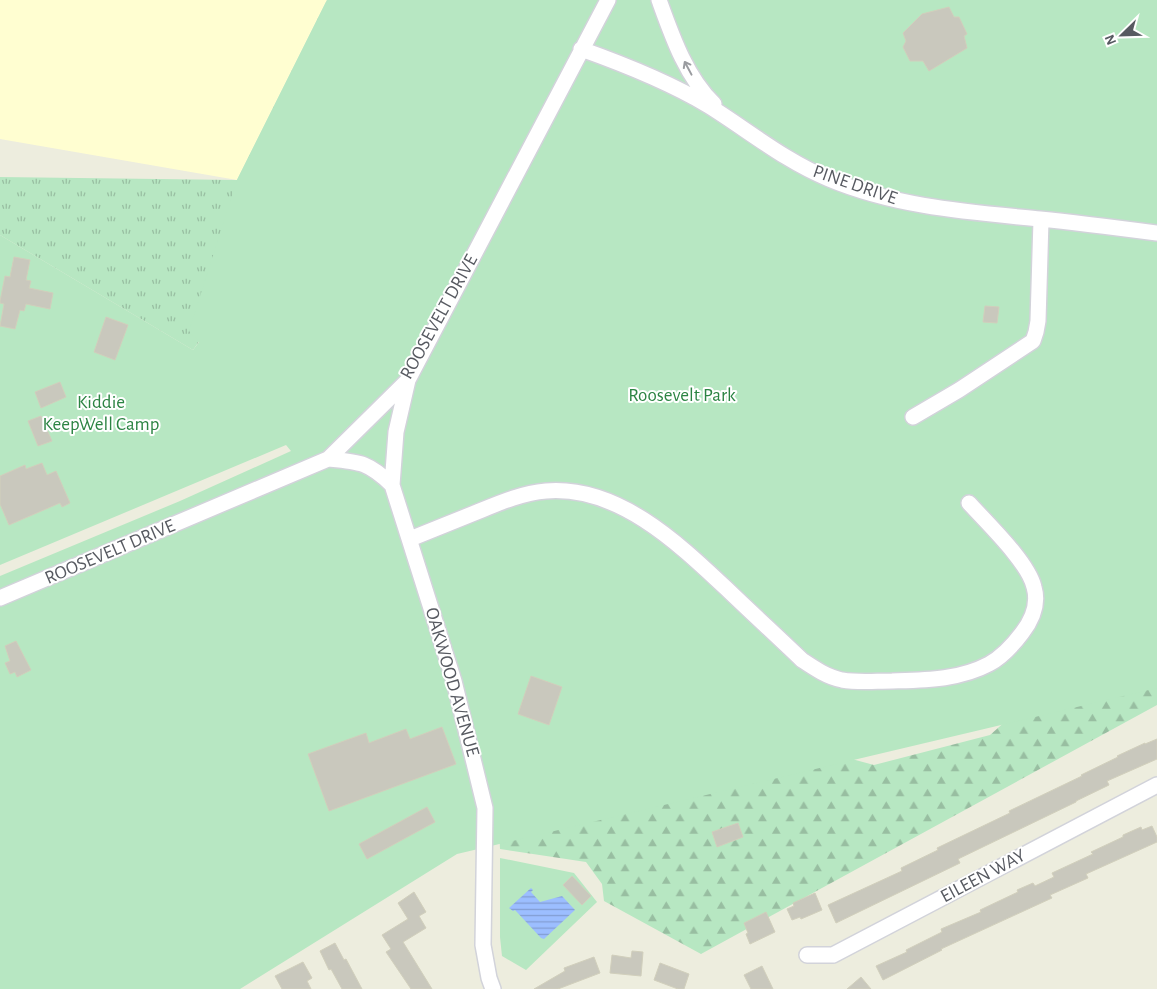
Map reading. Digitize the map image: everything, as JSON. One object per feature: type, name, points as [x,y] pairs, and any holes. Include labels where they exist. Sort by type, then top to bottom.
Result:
[{"type":"street","name":"ROOSEVELT DRIVE","points":[[0,598],[328,459],[408,380],[608,0]]},
{"type":"street","points":[[660,0],[675,42],[696,83],[707,97],[730,119]]},
{"type":"street","name":"PINE DRIVE","points":[[582,49],[658,78],[730,119],[779,153],[804,167],[855,188],[936,208],[1157,233]]},
{"type":"street","points":[[913,417],[959,390],[1033,341],[1038,321],[1041,220]]},
{"type":"street","name":"OAKWOOD AVENUE","points":[[408,380],[396,432],[392,485],[454,681],[486,808],[483,945],[493,989]]},
{"type":"street","points":[[328,459],[366,464],[379,472],[392,485]]},
{"type":"street","points":[[410,539],[522,496],[566,490],[586,494],[611,503],[662,533],[692,556],[802,660],[819,672],[841,680],[862,682],[931,679],[972,672],[990,664],[1005,653],[1028,625],[1037,601],[1030,576],[1018,558],[969,503]]},
{"type":"street","name":"EILEEN WAY","points":[[807,955],[833,955],[1157,785]]},
{"type":"shaded area","points":[[0,0],[327,0],[237,180],[0,139]]},
{"type":"green space","points":[[327,0],[263,251],[193,350],[0,235],[0,177],[237,180]]},
{"type":"green space","name":"Roosevelt Park","points":[[327,0],[1157,0],[1157,688],[457,854],[240,989],[0,989],[0,576],[180,501],[291,451],[286,445],[0,565],[0,235],[193,350],[199,342],[189,331],[237,180]]},
{"type":"green space","points":[[1157,421],[1157,705],[701,954],[604,901],[602,884],[586,862],[500,849],[498,810],[759,734],[874,765],[990,735],[1087,649]]},
{"type":"green space","points":[[500,858],[574,873],[597,902],[526,970],[502,956],[500,937]]},
{"type":"water","points":[[531,888],[533,890],[531,892],[540,902],[562,896],[575,910],[544,939],[515,910],[513,911],[509,908]]},
{"type":"building","points":[[949,7],[954,17],[959,17],[967,34],[964,36],[967,48],[929,71],[923,61],[910,61],[903,47],[906,41],[903,33],[922,14]]},
{"type":"building","points":[[14,257],[30,260],[26,280],[31,281],[29,288],[53,293],[50,309],[26,304],[24,311],[20,310],[15,329],[0,326],[4,304],[0,303],[0,301],[5,276],[10,277]]},
{"type":"building","points":[[985,306],[999,307],[997,323],[983,322]]},
{"type":"building","points":[[106,317],[128,325],[115,360],[94,352]]},
{"type":"building","points":[[60,382],[66,397],[41,408],[35,392]]},
{"type":"building","points":[[41,416],[52,441],[38,446],[28,421]]},
{"type":"building","points":[[42,463],[47,475],[56,471],[70,503],[62,507],[60,503],[9,525],[0,504],[0,476],[25,465],[26,469]]},
{"type":"building","points":[[16,641],[31,670],[17,677],[15,672],[10,674],[5,663],[10,661],[5,646]]},
{"type":"building","points":[[531,676],[562,687],[549,725],[518,714]]},
{"type":"building","points":[[442,727],[456,764],[329,811],[308,754],[366,733],[369,743],[406,729],[410,739]]},
{"type":"building","points":[[1157,739],[1157,759],[1107,781],[1109,785],[958,859],[960,863],[836,923],[828,905],[902,871],[901,868],[938,850],[937,848],[1010,813],[1009,811],[1082,776],[1117,756]]},
{"type":"building","points":[[427,807],[435,822],[367,859],[359,844]]},
{"type":"building","points":[[738,823],[743,837],[717,847],[712,832]]},
{"type":"building","points":[[1152,826],[1157,842],[1086,874],[1088,878],[1050,895],[1052,898],[941,949],[883,980],[876,966],[907,952],[906,950],[942,932],[941,929],[981,912],[980,910],[1018,892],[1017,890],[1033,883],[1035,886],[1054,877],[1052,873],[1093,854],[1091,852],[1123,837],[1123,835],[1141,827],[1142,830]]},
{"type":"building","points":[[572,876],[591,896],[582,905],[563,885]]},
{"type":"building","points":[[414,892],[426,912],[419,916],[426,928],[403,942],[432,989],[411,989],[386,952],[391,949],[382,935],[408,919],[398,903]]},
{"type":"building","points":[[815,893],[822,910],[801,919],[800,917],[792,920],[787,909],[794,906],[793,903]]},
{"type":"building","points":[[766,912],[775,932],[750,944],[744,923]]},
{"type":"building","points":[[335,943],[362,989],[342,989],[331,969],[329,970],[320,951]]},
{"type":"building","points":[[632,951],[643,952],[641,976],[610,973],[612,955],[631,958]]},
{"type":"building","points":[[594,957],[600,973],[558,989],[534,989],[565,971],[564,968]]},
{"type":"building","points":[[303,962],[312,978],[307,981],[311,989],[282,989],[275,976]]},
{"type":"building","points":[[660,963],[689,974],[684,989],[678,989],[654,980]]},
{"type":"building","points":[[762,966],[773,989],[751,989],[744,975]]},
{"type":"building","points":[[861,977],[871,989],[847,989]]},
{"type":"park label","name":"Kiddie KeepWell Camp","points":[[101,413]]}]
